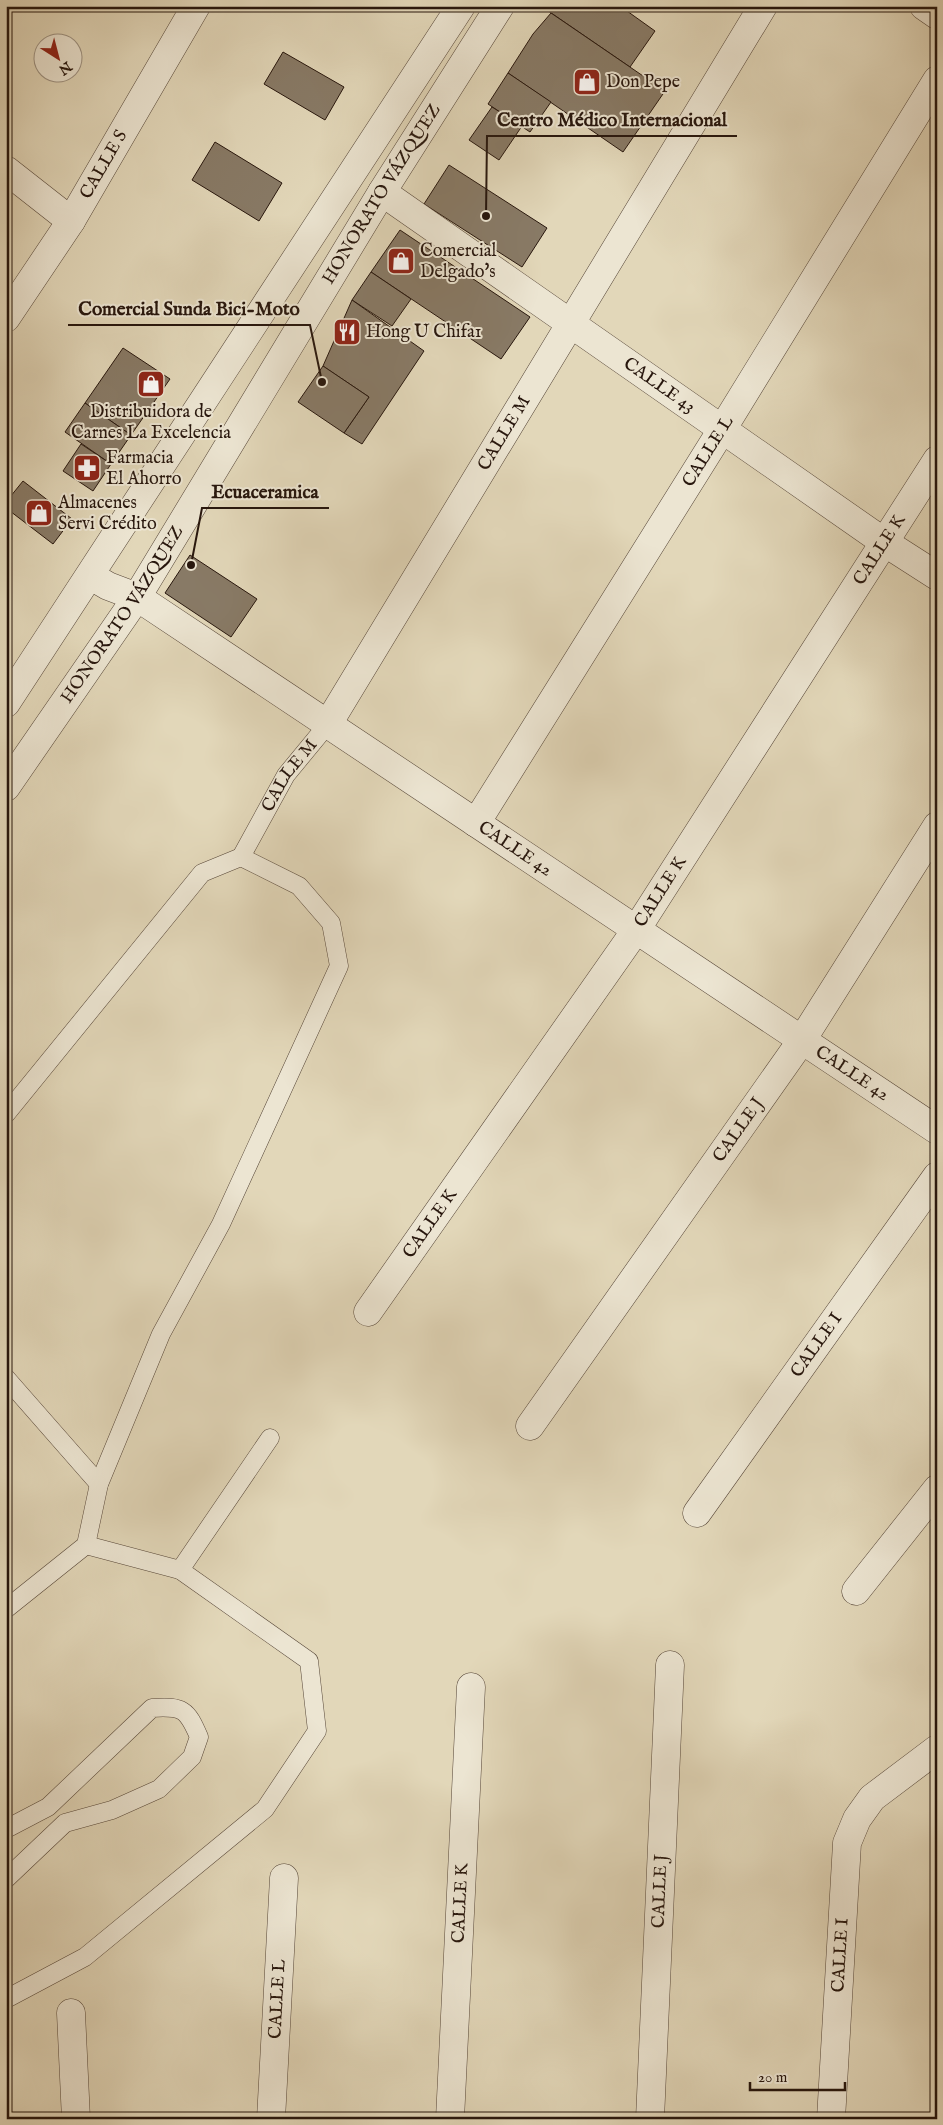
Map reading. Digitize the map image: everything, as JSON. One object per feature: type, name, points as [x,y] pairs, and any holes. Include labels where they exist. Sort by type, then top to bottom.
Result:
[{"type":"street","name":"CALLE S","points":[[6,318],[71,220],[196,6]]},
{"type":"street","name":"HONORATO VÁZQUEZ","points":[[6,703],[91,576],[461,6]]},
{"type":"street","name":"HONORATO VÁZQUEZ","points":[[6,787],[137,597],[382,192],[500,6]]},
{"type":"street","name":"CALLE M","points":[[328,724],[763,6]]},
{"type":"street","points":[[924,6],[937,15]]},
{"type":"street","name":"CALLE L","points":[[476,823],[723,428],[937,80]]},
{"type":"street","points":[[6,170],[71,220]]},
{"type":"street","name":"CALLE 43","points":[[382,192],[884,542],[937,576]]},
{"type":"street","name":"CALLE K","points":[[368,1312],[636,930],[937,460]]},
{"type":"street","name":"CALLE 42","points":[[91,576],[108,586],[137,597],[937,1130]]},
{"type":"street","name":"CALLE J","points":[[530,1426],[802,1040],[937,826]]},
{"type":"street","name":"CALLE I","points":[[697,1513],[937,1176]]},
{"type":"street","points":[[856,1591],[937,1490]]},
{"type":"street","name":"CALLE J","points":[[650,2119],[670,1666]]},
{"type":"street","name":"CALLE K","points":[[450,2119],[470,1687]]},
{"type":"street","name":"CALLE I","points":[[831,2119],[847,1843],[857,1819],[872,1798],[937,1749]]},
{"type":"street","name":"CALLE L","points":[[271,2119],[284,1878]]},
{"type":"street","points":[[71,2013],[76,2119]]},
{"type":"lane","name":"CALLE M","points":[[240,856],[286,775],[328,724]]},
{"type":"lane","points":[[6,1114],[202,873],[240,856],[299,886],[331,922],[338,966],[221,1224],[161,1334],[99,1484],[86,1545],[6,1609]]},
{"type":"lane","points":[[6,1378],[99,1484]]},
{"type":"lane","points":[[180,1570],[270,1438]]},
{"type":"lane","points":[[6,1998],[85,1957],[265,1809],[317,1732],[309,1661],[180,1570],[86,1545]]},
{"type":"lane","points":[[6,1829],[48,1807],[152,1708],[173,1707],[190,1716],[199,1737],[192,1757],[159,1789],[112,1810],[64,1823],[6,1878]]},
{"type":"building","points":[[541,6],[620,6],[655,31],[630,67]]},
{"type":"building","name":"Don Pepe","points":[[551,13],[665,91],[623,152],[508,73],[533,34]]},
{"type":"building","points":[[283,52],[344,87],[325,120],[264,84]]},
{"type":"building","points":[[508,73],[551,102],[530,132],[488,104]]},
{"type":"building","points":[[492,107],[522,126],[499,160],[469,140]]},
{"type":"building","points":[[215,142],[282,183],[259,221],[192,180]]},
{"type":"building","points":[[449,165],[547,228],[522,267],[424,204]]},
{"type":"building","points":[[400,230],[530,317],[501,359],[371,272]]},
{"type":"building","points":[[371,272],[411,299],[392,326],[352,300]]},
{"type":"building","points":[[352,300],[424,351],[362,444],[344,433],[369,397],[323,366]]},
{"type":"building","points":[[123,348],[170,379],[131,435],[85,403]]},
{"type":"building","points":[[323,366],[369,397],[344,433],[298,402]]},
{"type":"building","points":[[85,403],[131,435],[111,464],[65,432]]},
{"type":"building","name":"Farmacia El Ahorro","points":[[81,444],[111,464],[93,491],[63,471]]},
{"type":"building","name":"Almacenes Servi Crédito","points":[[23,481],[72,519],[53,544],[6,508],[6,502]]},
{"type":"building","points":[[190,555],[257,599],[231,637],[165,593]]},
{"type":"place","name":"Don Pepe","points":[[587,82]]},
{"type":"place","name":"Centro Médico Internacional","points":[[486,216]]},
{"type":"place","name":"Comercial Delgado's","points":[[401,261]]},
{"type":"place","name":"Hong U Chifa1","points":[[347,332]]},
{"type":"place","name":"Comercial Sunda Bici-Moto","points":[[322,382]]},
{"type":"place","name":"Distribuidora de Carnes La Excelencia","points":[[151,384]]},
{"type":"place","name":"Farmacia El Ahorro","points":[[87,468]]},
{"type":"place","name":"Almacenes Servi Crédito","points":[[39,513]]},
{"type":"place","name":"Ecuaceramica","points":[[191,565]]}]
